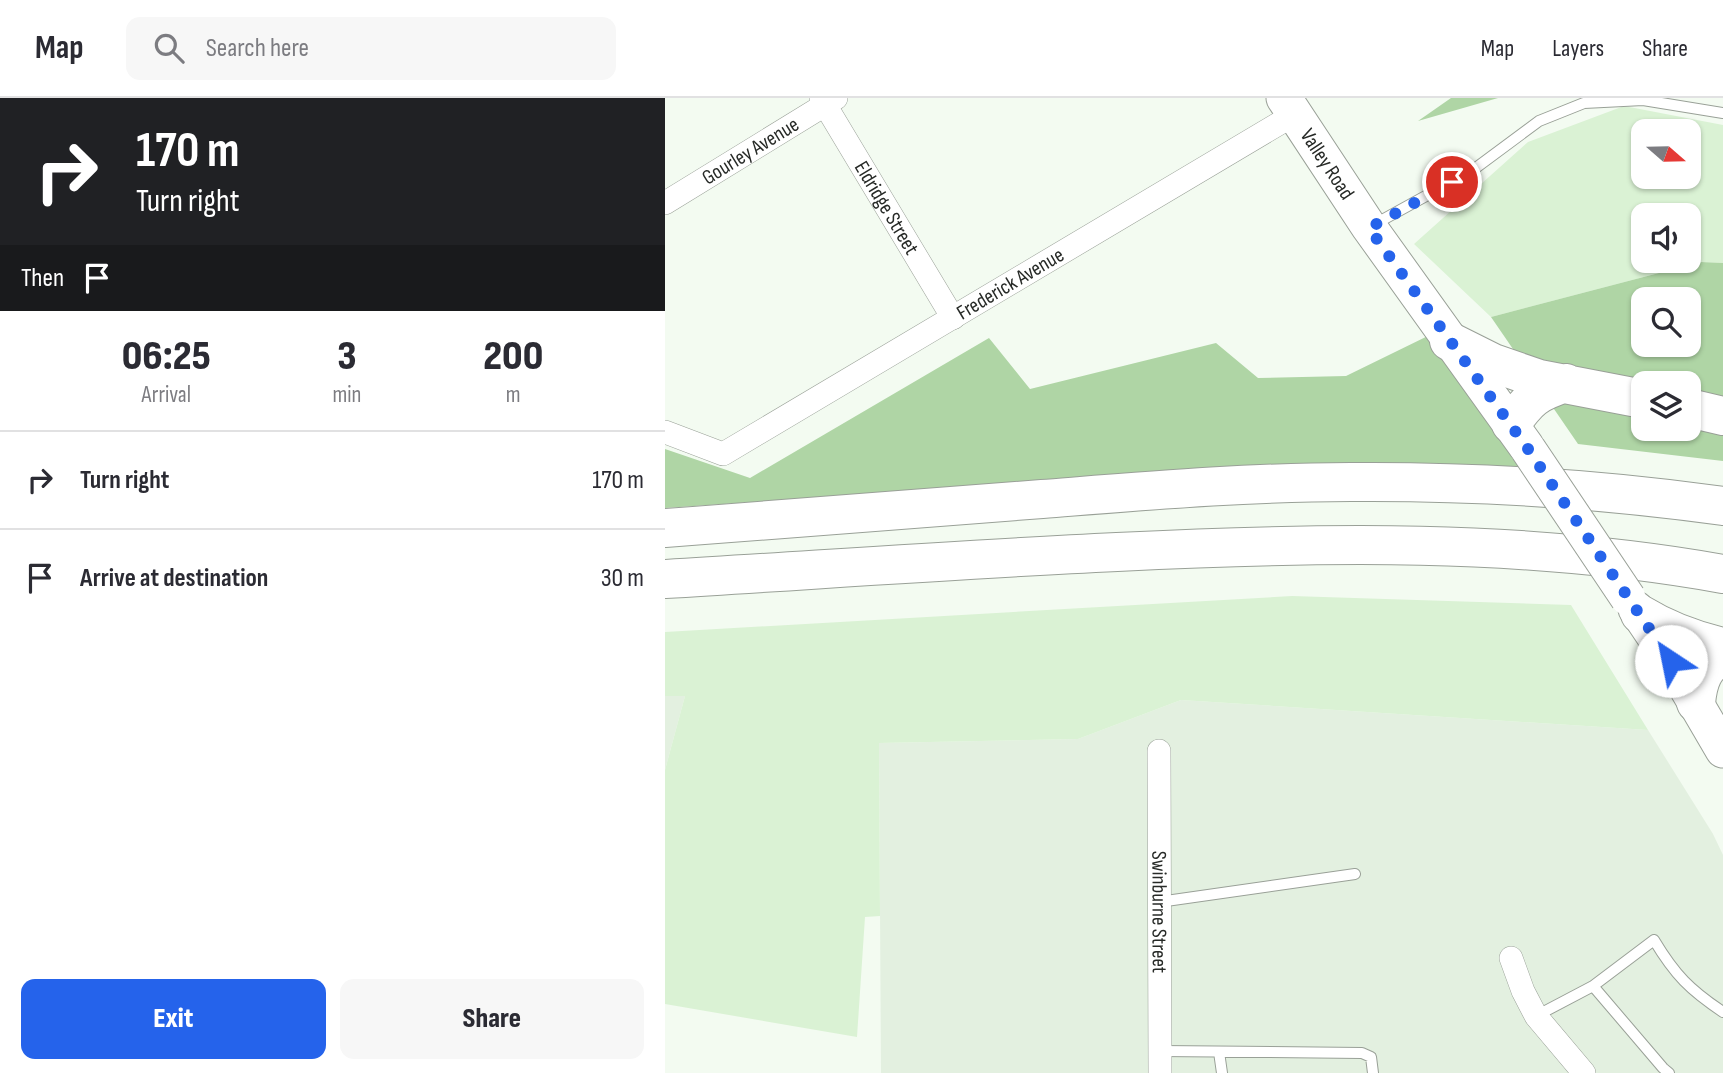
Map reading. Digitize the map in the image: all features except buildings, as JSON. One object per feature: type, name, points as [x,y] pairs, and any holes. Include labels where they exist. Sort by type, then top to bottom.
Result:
[{"type":"highway","points":[[1449,341],[1493,363],[1539,379],[1631,397]]},
{"type":"highway","points":[[1519,437],[1526,403],[1542,391],[1566,383]]},
{"type":"highway","points":[[1701,411],[1723,416]]},
{"type":"highway","points":[[665,528],[1153,490],[1349,482],[1435,482],[1560,488],[1723,506]]},
{"type":"highway","points":[[665,579],[1062,555],[1351,544],[1497,548],[1723,574]]},
{"type":"highway","points":[[1634,606],[1661,627],[1685,637],[1723,647]]},
{"type":"highway","points":[[1696,703],[1698,684],[1705,669],[1723,656]]},
{"type":"main road","name":"Valley Road","points":[[1289,106],[1369,228],[1519,437],[1634,606],[1723,750]]},
{"type":"street","name":"Gourley Avenue","points":[[665,203],[827,100]]},
{"type":"street","name":"Eldridge Street","points":[[827,100],[953,318]]},
{"type":"street","name":"Frederick Avenue","points":[[665,432],[723,454],[953,318],[1289,106]]},
{"type":"street","name":"Swinburne Street","points":[[1159,751],[1160,1062]]},
{"type":"street","points":[[1510,958],[1536,1016],[1584,1073]]},
{"type":"lane","points":[[1369,228],[1473,170],[1539,121],[1584,103],[1643,100],[1723,113]]},
{"type":"lane","points":[[1159,902],[1355,874]]},
{"type":"lane","points":[[1536,1016],[1593,986],[1654,940],[1670,967],[1695,993],[1723,1012]]},
{"type":"lane","points":[[1593,986],[1669,1073]]},
{"type":"lane","points":[[1160,1062],[1219,1052],[1363,1053],[1371,1057],[1373,1073]]},
{"type":"lane","points":[[1219,1052],[1221,1073]]},
{"type":"shaded area","points":[[665,696],[685,696],[665,770]]},
{"type":"shaded area","points":[[1181,700],[1648,730],[1713,834],[1723,855],[1723,1073],[881,1073],[879,743],[1078,739]]},
{"type":"green space","points":[[1451,98],[1498,98],[1418,121]]},
{"type":"green space","points":[[1624,106],[1692,119],[1631,119],[1631,189],[1701,189],[1701,121],[1723,125],[1723,263],[1701,262],[1701,203],[1631,203],[1631,273],[1659,273],[1491,317],[1414,244],[1528,142]]},
{"type":"green space","points":[[1701,262],[1723,263],[1723,461],[1578,444],[1491,317],[1659,273],[1701,273]]},
{"type":"green space","points":[[1438,331],[1531,455],[1518,470],[1145,475],[665,508],[665,449],[750,478],[989,338],[1030,389],[1216,343],[1258,378],[1346,376]]},
{"type":"green space","points":[[1292,596],[1571,605],[1648,730],[1181,700],[1078,739],[879,743],[880,916],[865,917],[857,1037],[665,1004],[665,770],[685,696],[665,696],[665,632]]},
{"type":"route","points":[[1452,182],[1369,228],[1528,449],[1671,661]]}]
